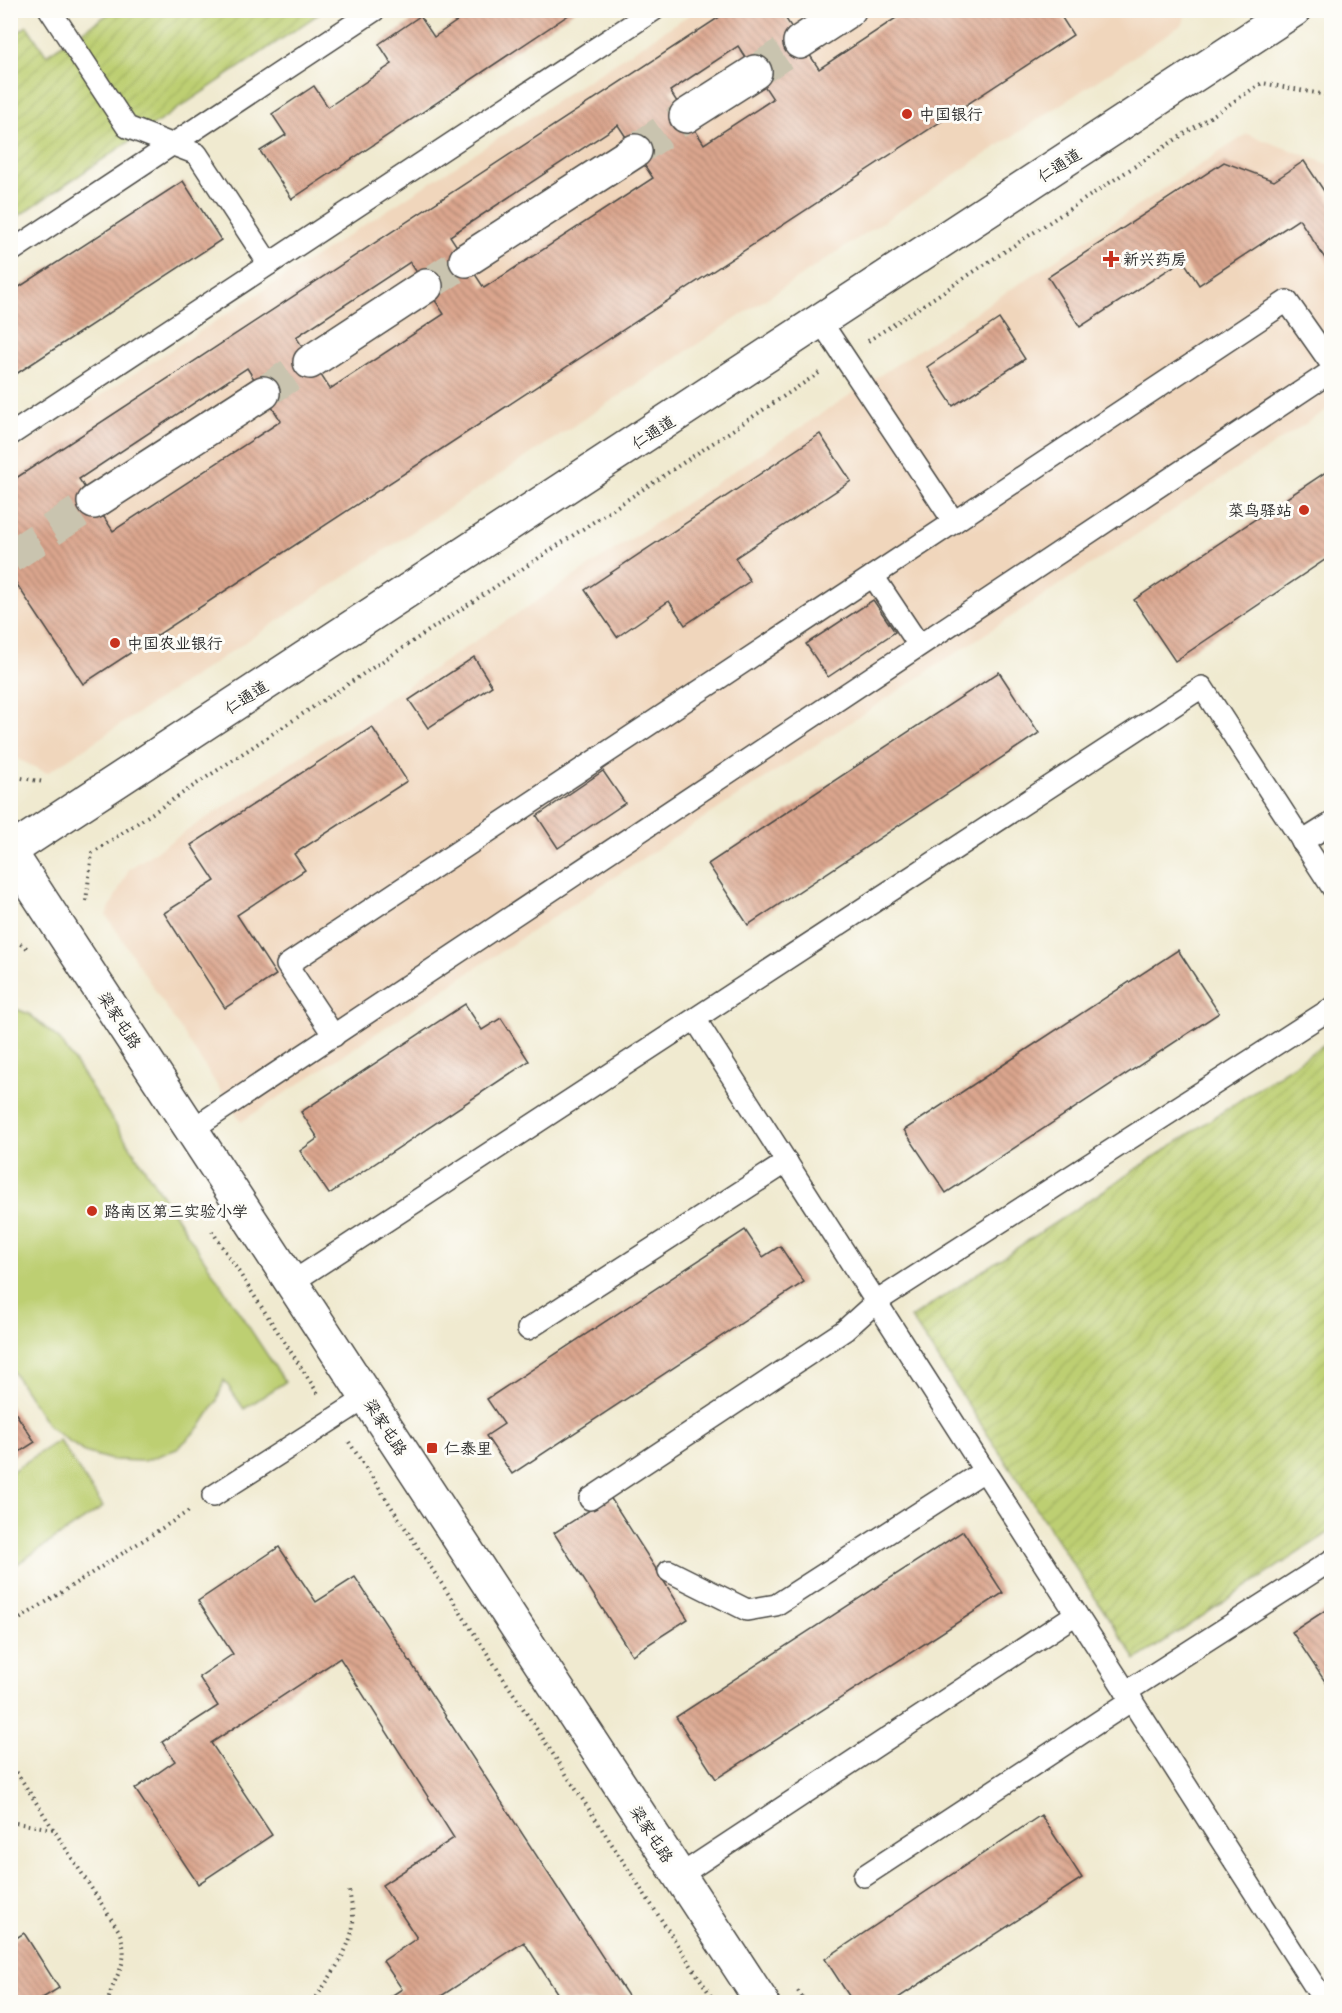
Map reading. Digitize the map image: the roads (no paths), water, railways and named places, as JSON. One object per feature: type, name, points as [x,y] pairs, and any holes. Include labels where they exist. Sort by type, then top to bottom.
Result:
[{"type":"street","points":[[800,42],[849,10]]},
{"type":"street","name":"仁通道","points":[[10,851],[821,322],[1294,10]]},
{"type":"street","points":[[686,116],[755,72]]},
{"type":"street","points":[[466,260],[634,151]]},
{"type":"street","points":[[310,362],[426,286]]},
{"type":"street","points":[[94,502],[263,393]]},
{"type":"street","name":"梁家屯路","points":[[10,851],[762,2002]]},
{"type":"lane","points":[[10,252],[375,10]]},
{"type":"lane","points":[[10,435],[654,10]]},
{"type":"lane","points":[[52,11],[127,127],[197,154],[269,264]]},
{"type":"lane","points":[[334,1035],[287,965],[1287,301],[1332,365]]},
{"type":"lane","points":[[821,322],[954,522]]},
{"type":"lane","points":[[191,1130],[1332,371]]},
{"type":"lane","points":[[873,576],[919,645]]},
{"type":"lane","points":[[291,1283],[1202,687],[1332,887]]},
{"type":"lane","points":[[1302,842],[1332,823]]},
{"type":"lane","points":[[590,1499],[845,1330],[876,1302],[1332,1008]]},
{"type":"lane","points":[[695,1019],[1318,1993]]},
{"type":"lane","points":[[528,1329],[787,1162]]},
{"type":"lane","points":[[213,1496],[366,1398]]},
{"type":"lane","points":[[669,1571],[747,1610],[776,1605],[984,1471]]},
{"type":"lane","points":[[864,1876],[1332,1560]]},
{"type":"lane","points":[[679,1876],[1076,1614]]},
{"type":"tunnel","points":[[755,72],[800,42]]},
{"type":"tunnel","points":[[635,151],[686,116]]},
{"type":"tunnel","points":[[426,286],[466,260]]},
{"type":"tunnel","points":[[263,393],[310,362]]},
{"type":"tunnel","points":[[10,557],[94,502]]},
{"type":"place","name":"中国银行","points":[[907,114]]},
{"type":"place","name":"新兴药房","points":[[1111,259]]},
{"type":"place","name":"菜鸟驿站","points":[[1304,510]]},
{"type":"place","name":"中国农业银行","points":[[115,643]]},
{"type":"place","name":"路南区第三实验小学","points":[[92,1211]]},
{"type":"place","name":"仁泰里","points":[[432,1448]]}]
